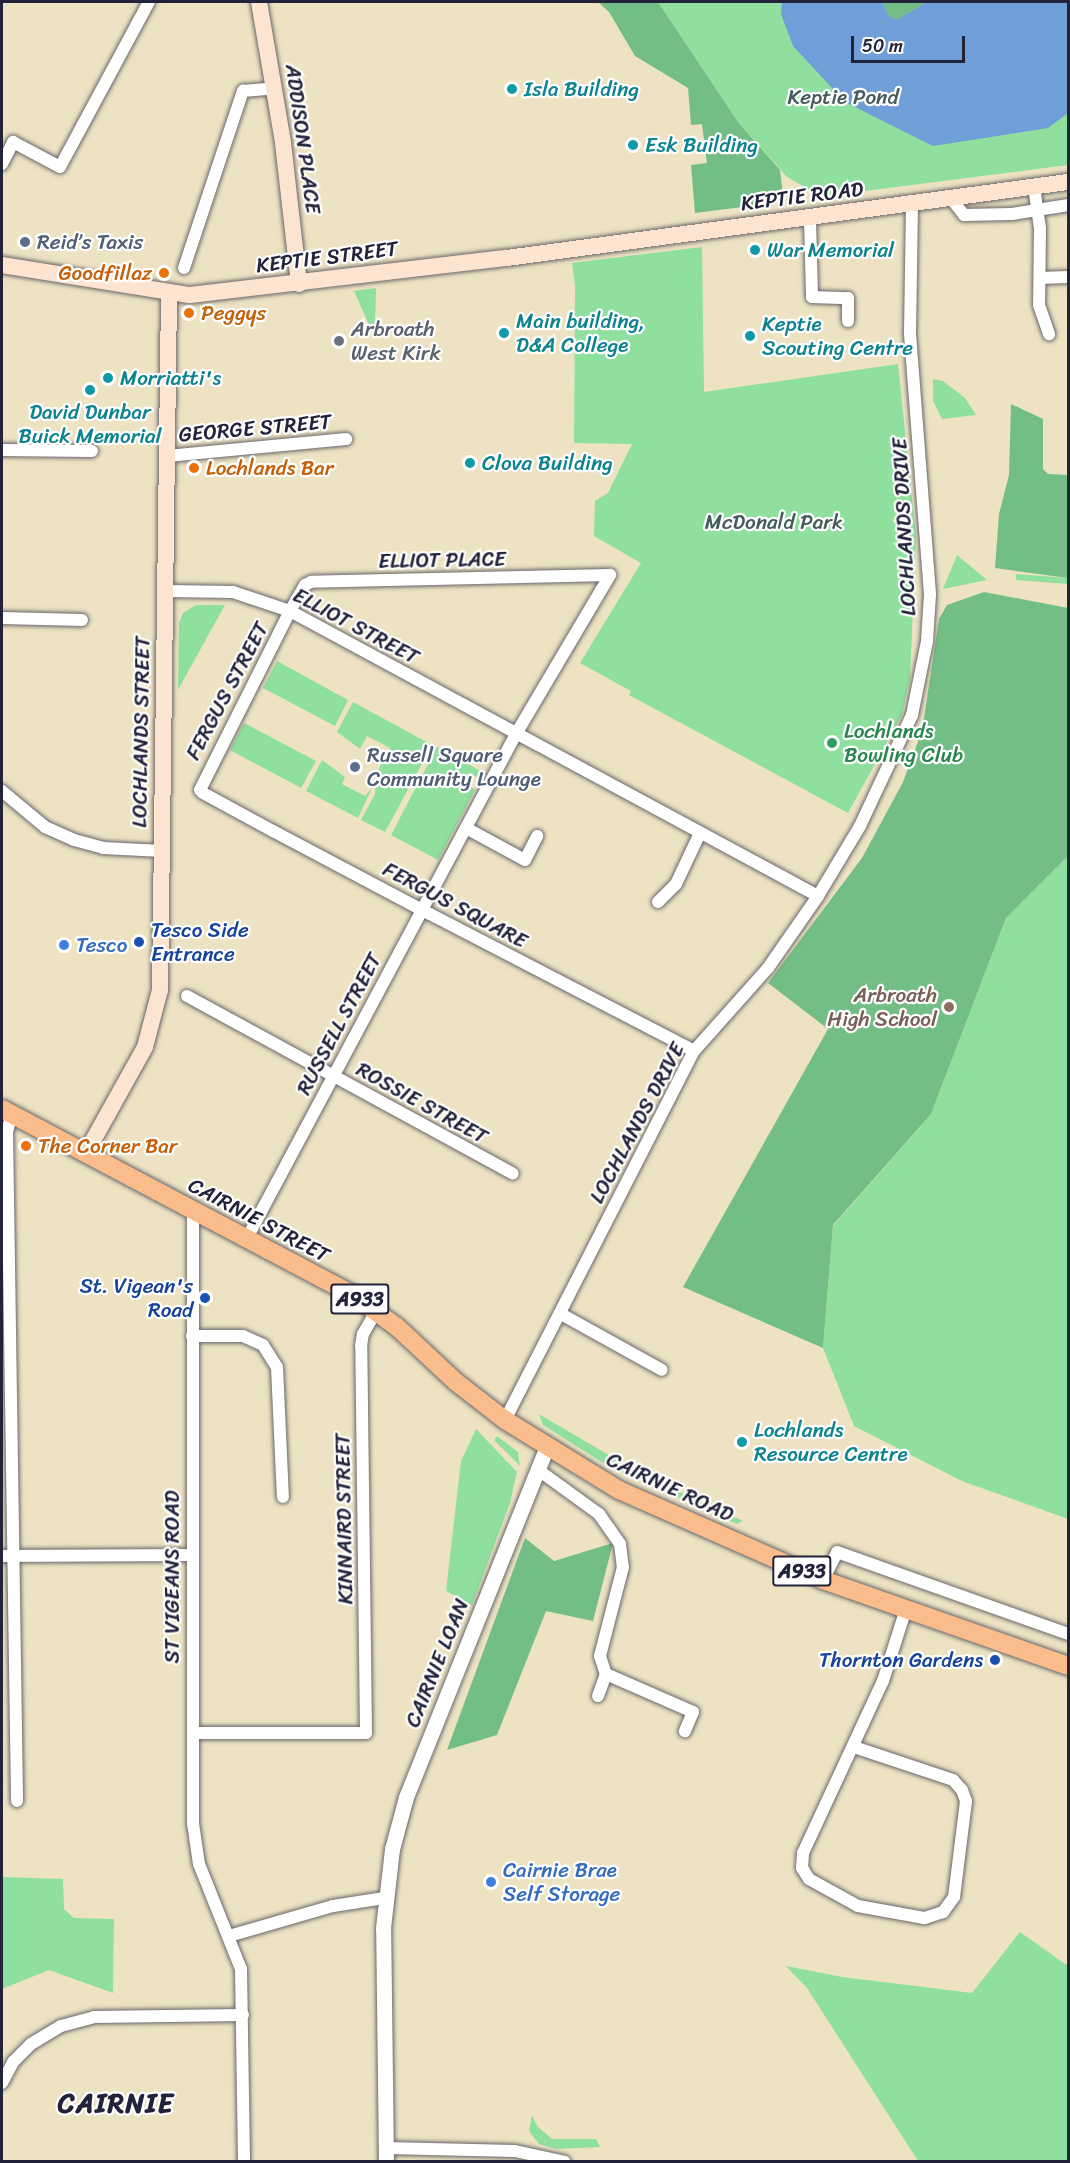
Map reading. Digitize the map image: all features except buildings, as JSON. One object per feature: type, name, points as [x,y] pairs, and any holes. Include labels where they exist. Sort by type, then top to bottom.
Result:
[{"type":"main road","name":"ADDISON PLACE","points":[[259,2],[275,88],[299,284]]},
{"type":"main road","name":"KEPTIE ROAD","points":[[659,237],[810,219],[950,197],[1068,182]]},
{"type":"main road","name":"KEPTIE STREET","points":[[2,265],[170,294],[299,284],[659,237]]},
{"type":"main road","name":"LOCHLANDS STREET","points":[[86,1153],[145,1047],[156,1016],[161,979],[170,294]]},
{"type":"main road","name":"CAIRNIE STREET","points":[[7,1112],[247,1238],[377,1310],[456,1382],[505,1420]]},
{"type":"main road","name":"CAIRNIE ROAD","points":[[505,1420],[546,1449],[619,1490],[823,1580],[905,1612],[1068,1666]]},
{"type":"street","points":[[2,164],[13,142],[60,167],[149,2]]},
{"type":"street","points":[[184,268],[243,91],[275,88]]},
{"type":"street","points":[[1034,187],[1037,210],[1040,305],[1049,334]]},
{"type":"street","points":[[950,197],[964,215],[1037,210],[1068,205]]},
{"type":"street","name":"LOCHLANDS DRIVE","points":[[505,1420],[694,1051],[768,968],[818,896],[860,826],[912,715],[927,641],[928,545],[910,333],[912,203]]},
{"type":"street","points":[[810,219],[813,297],[848,298],[848,321]]},
{"type":"street","points":[[1040,278],[1068,277]]},
{"type":"street","name":"GEORGE STREET","points":[[167,456],[346,439]]},
{"type":"street","points":[[2,450],[92,451]]},
{"type":"street","name":"ELLIOT PLACE","points":[[290,611],[305,585],[311,582],[610,575],[516,734]]},
{"type":"street","name":"ELLIOT STREET","points":[[166,591],[233,592],[290,611],[818,896]]},
{"type":"street","name":"FERGUS STREET","points":[[200,790],[290,611]]},
{"type":"street","points":[[2,618],[82,620]]},
{"type":"street","name":"RUSSELL STREET","points":[[247,1238],[516,734]]},
{"type":"street","name":"FERGUS SQUARE","points":[[200,790],[422,910],[694,1051]]},
{"type":"street","points":[[2,791],[45,827],[74,840],[103,848],[162,850]]},
{"type":"street","points":[[466,828],[525,860],[537,836]]},
{"type":"street","points":[[658,902],[676,884],[700,833]]},
{"type":"street","name":"ROSSIE STREET","points":[[187,996],[513,1174]]},
{"type":"street","points":[[7,1112],[7,1556],[17,1801]]},
{"type":"street","name":"ST VIGEANS ROAD","points":[[194,1211],[191,1555],[194,1823],[199,1864],[229,1936]]},
{"type":"street","name":"KINNAIRD STREET","points":[[193,1733],[366,1732],[361,1346],[363,1334],[377,1310]]},
{"type":"street","points":[[561,1314],[662,1370]]},
{"type":"street","points":[[192,1336],[243,1336],[262,1345],[277,1367],[283,1497]]},
{"type":"street","name":"CAIRNIE LOAN","points":[[386,2155],[384,1898],[406,1797],[546,1449]]},
{"type":"street","points":[[537,1469],[599,1515],[620,1544],[623,1567],[600,1656],[606,1674],[598,1696]]},
{"type":"street","points":[[823,1580],[837,1552],[1068,1634]]},
{"type":"street","points":[[7,1556],[191,1555]]},
{"type":"street","points":[[854,1747],[953,1780],[962,1790],[966,1802],[954,1898],[943,1912],[924,1918],[858,1906],[809,1879],[802,1868],[803,1853],[883,1681],[905,1612]]},
{"type":"street","points":[[606,1674],[693,1712],[685,1731]]},
{"type":"street","points":[[244,2162],[241,1970],[229,1936],[333,1906],[384,1898]]},
{"type":"street","points":[[2,2083],[13,2062],[31,2044],[61,2026],[111,2016],[243,2015]]},
{"type":"street","points":[[386,2155],[516,2151],[565,2162]]},
{"type":"green space","points":[[598,2],[658,2],[738,122],[780,170],[783,195],[772,197],[773,203],[695,213],[691,165],[707,163],[702,124],[691,125],[688,88],[635,56],[609,12]]},
{"type":"green space","name":"Keptie Pond","points":[[658,2],[1068,2],[1068,165],[826,196],[811,191],[786,176],[738,122]]},
{"type":"green space","points":[[882,2],[927,2],[896,20],[888,15]]},
{"type":"green space","name":"McDonald Park","points":[[702,247],[704,392],[898,364],[916,537],[910,679],[902,715],[848,813],[629,695],[631,691],[580,663],[641,563],[594,536],[595,501],[608,493],[632,444],[574,443],[575,285],[572,263]]},
{"type":"green space","points":[[376,288],[375,326],[370,327],[354,291]]},
{"type":"green space","points":[[933,379],[943,381],[965,398],[976,415],[942,419],[933,401]]},
{"type":"green space","points":[[1011,404],[1043,419],[1043,469],[1048,474],[1068,475],[1068,578],[995,568],[999,514],[1009,475]]},
{"type":"green space","points":[[957,555],[987,580],[943,589]]},
{"type":"green space","points":[[1016,574],[1068,578],[1068,584],[1016,580]]},
{"type":"green space","points":[[984,592],[1068,608],[1068,856],[1006,918],[931,1114],[833,1225],[823,1348],[683,1287],[828,1029],[768,983],[862,858],[903,782],[922,731],[939,619],[947,605]]},
{"type":"green space","points":[[196,605],[225,605],[178,690],[179,623],[183,613]]},
{"type":"green space","points":[[277,661],[348,700],[335,726],[263,688]]},
{"type":"green space","points":[[353,702],[432,745],[385,832],[361,820],[375,794],[377,772],[390,748],[367,736],[360,749],[337,732]]},
{"type":"green space","points":[[244,723],[316,761],[301,788],[230,750]]},
{"type":"green space","points":[[437,747],[482,772],[478,778],[469,773],[464,782],[475,790],[438,860],[391,835]]},
{"type":"green space","points":[[322,760],[345,777],[342,784],[365,796],[372,788],[358,818],[306,791]]},
{"type":"green space","points":[[1068,856],[1068,1519],[962,1481],[854,1426],[823,1348],[833,1226],[931,1114],[1006,918]]},
{"type":"green space","points":[[539,1414],[639,1473],[743,1521],[737,1524],[608,1466],[543,1425]]},
{"type":"green space","points":[[476,1429],[517,1472],[510,1503],[472,1605],[446,1591],[461,1461]]},
{"type":"green space","points":[[497,1436],[518,1452],[520,1466],[494,1440]]},
{"type":"green space","points":[[525,1538],[554,1561],[613,1543],[593,1621],[546,1611],[497,1735],[447,1750]]},
{"type":"green space","points":[[2,1877],[63,1879],[64,1909],[74,1918],[114,1919],[113,1993],[49,1970],[2,1989]]},
{"type":"green space","points":[[1020,1932],[1068,1966],[1068,2161],[918,2161],[807,1988],[786,1966],[842,1977],[972,1993]]},
{"type":"green space","points":[[532,2115],[537,2126],[552,2139],[596,2139],[600,2147],[556,2149],[539,2144],[529,2131]]},
{"type":"water","name":"Keptie Pond","points":[[782,2],[882,2],[888,15],[896,20],[927,2],[1068,2],[1068,113],[1048,128],[933,146],[845,102],[793,46],[781,14]]},
{"type":"place","name":"Isla Building","points":[[512,89]]},
{"type":"place","name":"Esk Building","points":[[633,145]]},
{"type":"place","name":"Reid’s Taxis","points":[[25,242]]},
{"type":"place","name":"War Memorial","points":[[755,250]]},
{"type":"place","name":"Goodfillaz","points":[[164,273]]},
{"type":"place","name":"Peggys","points":[[189,313]]},
{"type":"place","name":"Main building, D&A College","points":[[504,333]]},
{"type":"place","name":"Keptie Scouting Centre","points":[[750,336]]},
{"type":"place","name":"Arbroath West Kirk","points":[[339,341]]},
{"type":"place","name":"Morriatti's","points":[[108,378]]},
{"type":"place","name":"David Dunbar Buick Memorial","points":[[90,390]]},
{"type":"place","name":"Clova Building","points":[[470,463]]},
{"type":"place","name":"Lochlands Bar","points":[[194,468]]},
{"type":"place","name":"Lochlands Bowling Club","points":[[832,743]]},
{"type":"place","name":"Russell Square Community Lounge","points":[[355,767]]},
{"type":"place","name":"Tesco Side Entrance","points":[[139,942]]},
{"type":"place","name":"Tesco","points":[[64,945]]},
{"type":"place","name":"Arbroath High School","points":[[949,1007]]},
{"type":"place","name":"The Corner Bar","points":[[26,1146]]},
{"type":"place","name":"St. Vigean's Road","points":[[205,1298]]},
{"type":"place","name":"Lochlands Resource Centre","points":[[742,1442]]},
{"type":"place","name":"Thornton Gardens","points":[[995,1660]]},
{"type":"place","name":"Cairnie Brae Self Storage","points":[[491,1882]]},
{"type":"district","name":"CAIRNIE","points":[[116,2104]]}]
